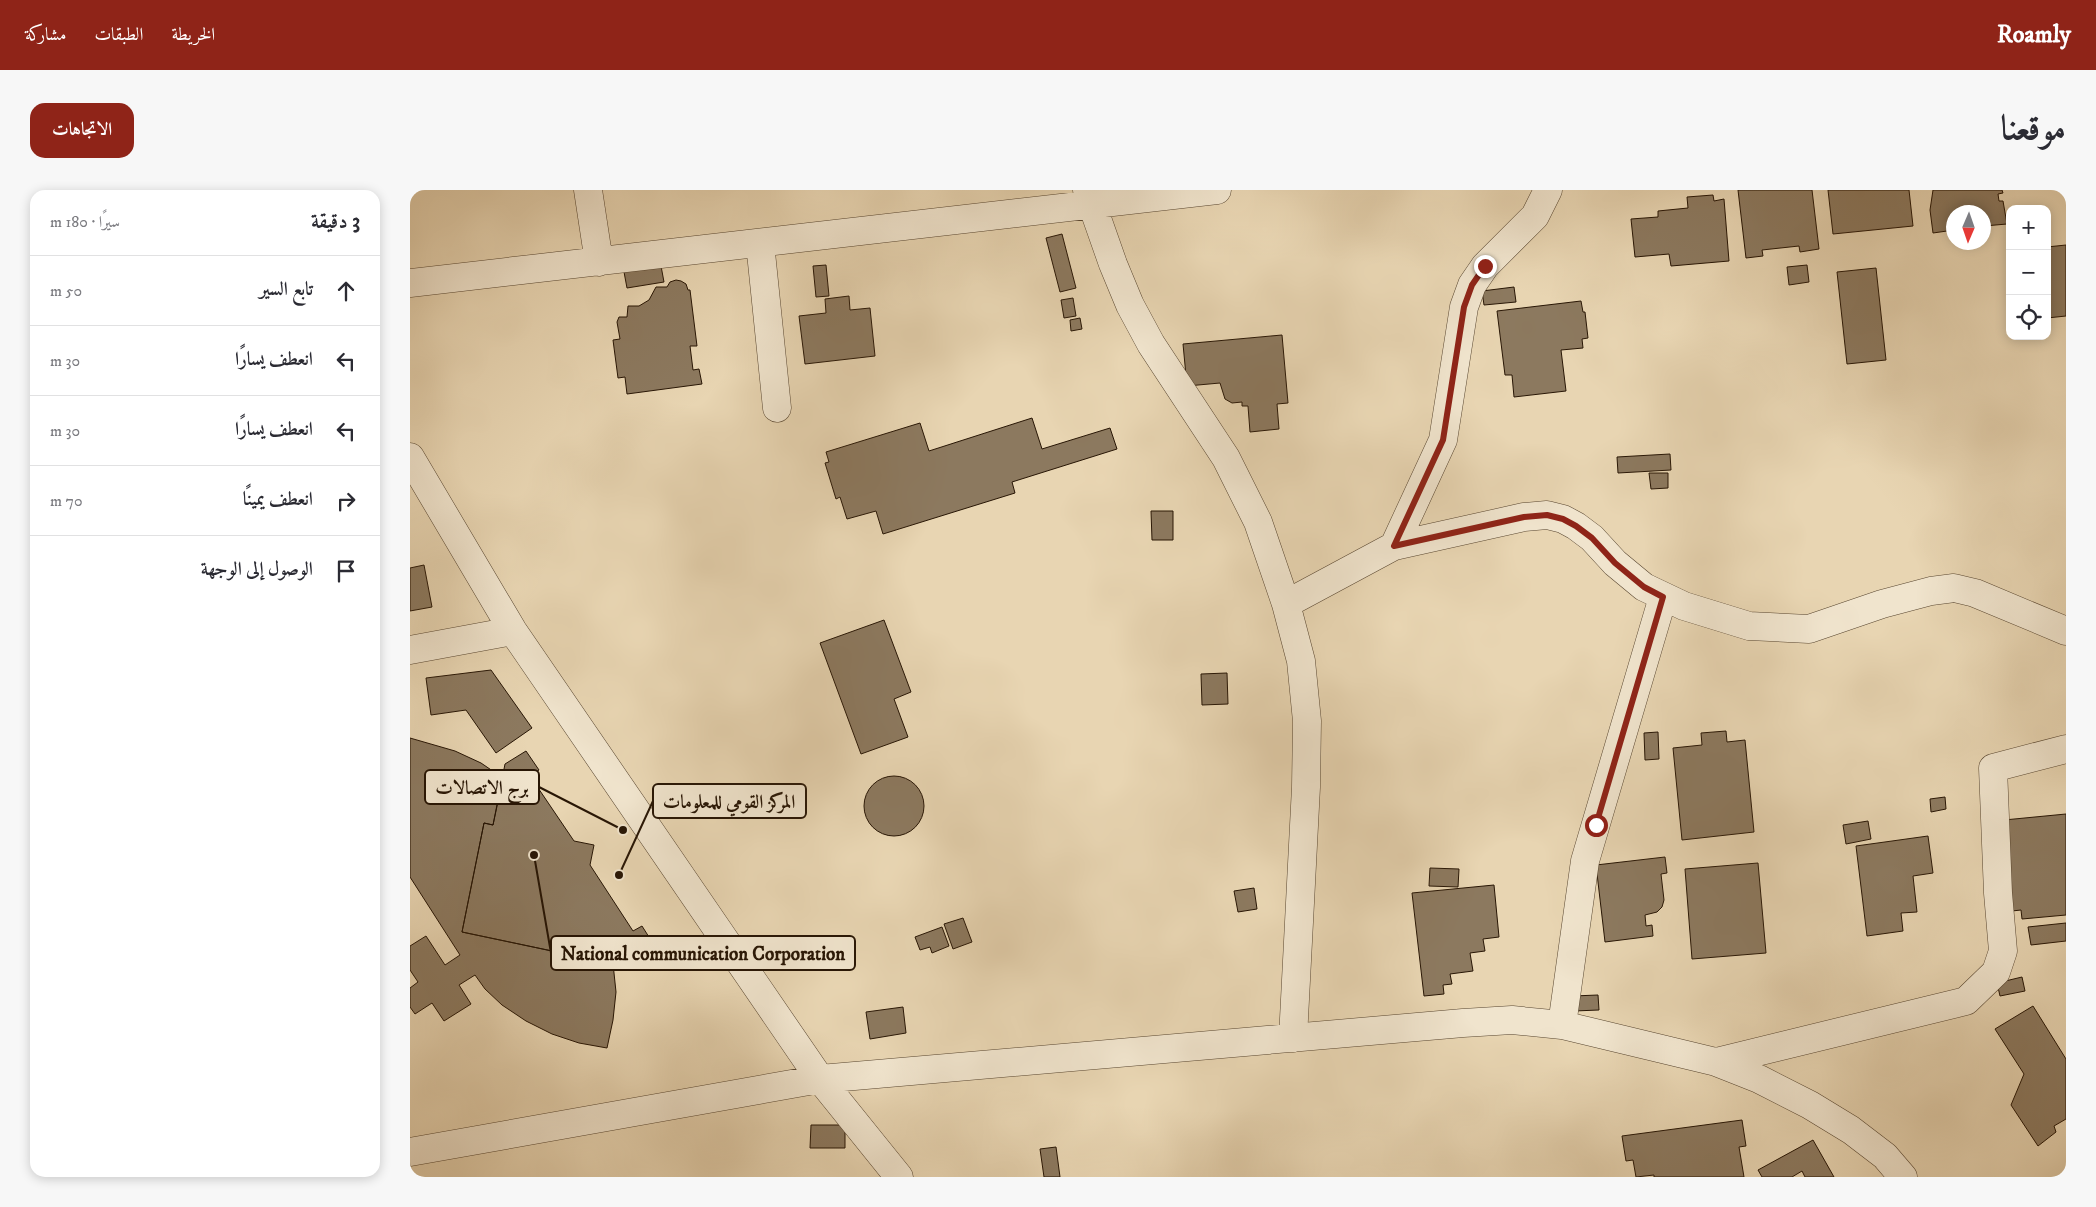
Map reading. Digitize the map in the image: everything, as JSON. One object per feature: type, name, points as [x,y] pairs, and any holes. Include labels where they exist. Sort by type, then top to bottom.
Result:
[{"type":"street","points":[[588,190],[599,262]]},
{"type":"street","points":[[410,283],[760,243],[1089,197],[1217,190]]},
{"type":"street","points":[[1394,546],[1443,440],[1464,307],[1472,285],[1485,266],[1535,216],[1548,190]]},
{"type":"street","points":[[1089,197],[1130,305],[1151,344],[1226,458],[1258,522],[1286,604],[1301,661],[1307,721],[1306,787],[1293,1038]]},
{"type":"street","points":[[760,243],[777,408]]},
{"type":"street","points":[[410,457],[513,631],[820,1079],[899,1177]]},
{"type":"street","points":[[1286,604],[1394,546],[1524,517],[1547,515],[1563,519],[1576,526],[1592,538],[1615,563],[1644,587],[1684,606],[1750,626],[1809,629],[1882,604],[1931,591],[1954,588],[1975,593],[2066,632]]},
{"type":"street","points":[[1562,1024],[1585,861],[1663,597]]},
{"type":"street","points":[[410,650],[513,631]]},
{"type":"street","points":[[1716,1062],[1966,1001],[1996,972],[2003,951],[1998,893],[1993,768],[2066,749]]},
{"type":"street","points":[[410,1152],[820,1079],[1463,1022],[1512,1020],[1562,1024],[1716,1062],[1759,1079],[1810,1105],[1851,1130],[1885,1156],[1902,1177]]},
{"type":"building","points":[[1738,190],[1812,190],[1819,249],[1800,252],[1799,246],[1762,250],[1763,256],[1746,258]]},
{"type":"building","points":[[1828,190],[1909,190],[1913,226],[1833,234]]},
{"type":"building","points":[[1933,190],[2002,190],[2003,193],[1998,194],[1999,201],[2003,201],[2006,224],[1991,225],[1991,205],[1946,205],[1946,231],[1933,233],[1930,210]]},
{"type":"building","points":[[1713,195],[1714,201],[1724,199],[1729,261],[1671,266],[1669,254],[1635,257],[1631,219],[1658,217],[1658,211],[1688,208],[1687,197]]},
{"type":"building","points":[[1062,234],[1076,288],[1060,292],[1046,238]]},
{"type":"building","points":[[2066,245],[2066,316],[2051,318],[2051,247]]},
{"type":"building","points":[[826,265],[829,296],[816,297],[813,266]]},
{"type":"building","points":[[1807,265],[1809,282],[1789,285],[1787,267]]},
{"type":"building","points":[[661,266],[664,282],[627,288],[624,272]]},
{"type":"building","points":[[1876,268],[1886,360],[1847,364],[1837,272]]},
{"type":"building","points":[[676,280],[686,284],[688,290],[690,290],[697,346],[690,346],[693,370],[699,369],[702,384],[627,394],[625,377],[618,378],[613,340],[620,339],[617,322],[619,317],[627,317],[628,306],[639,306],[649,300],[656,287],[667,287],[670,282]]},
{"type":"building","points":[[1514,287],[1516,302],[1484,305],[1482,291]]},
{"type":"building","points":[[849,296],[850,310],[870,308],[875,356],[805,364],[799,316],[826,313],[825,299]]},
{"type":"building","points":[[1073,298],[1076,316],[1064,318],[1061,300]]},
{"type":"building","points":[[1581,301],[1583,312],[1585,312],[1588,338],[1582,339],[1583,348],[1561,350],[1566,391],[1514,397],[1512,375],[1505,375],[1497,311]]},
{"type":"building","points":[[1080,318],[1082,329],[1071,331],[1070,320]]},
{"type":"building","points":[[1282,335],[1288,403],[1277,404],[1279,429],[1250,432],[1248,406],[1242,406],[1242,402],[1232,403],[1225,399],[1220,383],[1187,386],[1183,344]]},
{"type":"building","points":[[1032,418],[1042,449],[1110,428],[1117,449],[1012,482],[1015,493],[883,534],[876,511],[847,519],[840,497],[836,499],[825,463],[829,462],[826,452],[920,423],[929,451]]},
{"type":"building","points":[[1670,454],[1671,470],[1618,473],[1617,457]]},
{"type":"building","points":[[1649,473],[1668,473],[1668,488],[1651,489]]},
{"type":"building","points":[[1151,511],[1173,511],[1173,540],[1152,540]]},
{"type":"building","points":[[424,565],[432,607],[410,611],[410,568]]},
{"type":"building","points":[[884,620],[911,692],[894,699],[908,737],[861,754],[820,643]]},
{"type":"building","points":[[491,670],[532,728],[496,753],[466,710],[431,715],[426,678]]},
{"type":"building","points":[[1227,673],[1228,704],[1202,705],[1201,674]]},
{"type":"building","points":[[1726,731],[1727,742],[1745,740],[1754,832],[1682,840],[1673,748],[1702,745],[1701,733]]},
{"type":"building","points":[[1658,732],[1659,759],[1645,760],[1644,733]]},
{"type":"building","points":[[410,738],[455,751],[481,763],[503,778],[493,825],[484,823],[462,932],[571,955],[573,946],[612,954],[616,992],[607,1048],[579,1043],[552,1034],[526,1021],[502,1005],[485,989],[475,975],[459,985],[471,1004],[444,1021],[432,1003],[415,1014],[410,1007],[410,988],[418,982],[410,970],[410,946],[426,936],[445,965],[460,955],[410,877]]},
{"type":"building","points":[[526,751],[539,770],[530,776],[574,841],[594,845],[590,865],[633,931],[642,926],[654,945],[634,958],[573,946],[571,955],[462,932],[484,823],[493,825],[505,764]]},
{"type":"building","points":[[894,776],[911,781],[919,789],[924,806],[919,823],[911,831],[894,836],[877,831],[869,823],[864,806],[869,789],[877,781]]},
{"type":"building","points":[[1945,797],[1946,809],[1931,812],[1930,799]]},
{"type":"building","points":[[2066,814],[2066,915],[2022,919],[2021,910],[2012,911],[2004,820]]},
{"type":"building","points":[[1868,821],[1871,839],[1846,844],[1843,825]]},
{"type":"building","points":[[1928,836],[1933,873],[1913,876],[1917,912],[1901,913],[1903,931],[1867,936],[1856,846]]},
{"type":"building","points":[[1665,857],[1667,873],[1661,874],[1664,900],[1662,907],[1657,912],[1645,915],[1646,926],[1652,925],[1653,936],[1605,942],[1596,865]]},
{"type":"building","points":[[1758,863],[1766,953],[1692,959],[1685,869]]},
{"type":"building","points":[[1430,868],[1459,869],[1458,887],[1429,886]]},
{"type":"building","points":[[1494,885],[1499,937],[1483,939],[1485,951],[1470,953],[1473,971],[1450,974],[1452,984],[1443,985],[1444,994],[1424,996],[1412,893]]},
{"type":"building","points":[[1254,888],[1257,909],[1238,912],[1234,891]]},
{"type":"building","points":[[963,918],[972,942],[953,949],[944,924]]},
{"type":"building","points":[[2066,923],[2066,941],[2031,945],[2028,927]]},
{"type":"building","points":[[942,927],[949,946],[932,953],[930,947],[920,950],[915,937]]},
{"type":"building","points":[[2022,977],[2025,991],[2000,996],[1997,983]]},
{"type":"building","points":[[1598,995],[1599,1010],[1574,1011],[1573,996]]},
{"type":"building","points":[[2033,1006],[2066,1059],[2066,1119],[2054,1126],[2056,1132],[2038,1146],[2011,1105],[2024,1074],[1995,1029]]},
{"type":"building","points":[[903,1007],[906,1033],[870,1039],[866,1012]]},
{"type":"building","points":[[1742,1120],[1746,1146],[1739,1147],[1744,1177],[1654,1177],[1654,1175],[1636,1177],[1633,1160],[1626,1161],[1622,1136]]},
{"type":"building","points":[[811,1125],[845,1125],[845,1148],[810,1148]]},
{"type":"building","points":[[1813,1140],[1834,1177],[1805,1177],[1802,1171],[1792,1177],[1762,1177],[1758,1170]]},
{"type":"building","points":[[1056,1147],[1060,1177],[1044,1177],[1040,1149]]},
{"type":"place","name":"برج الاتصالات","points":[[623,830]]},
{"type":"place","name":"National communication Corporation","points":[[534,855]]},
{"type":"place","name":"المركز القومي للمعلومات","points":[[619,875]]},
{"type":"route","points":[[1485,266],[1472,285],[1464,307],[1443,440],[1394,546],[1524,517],[1547,515],[1563,519],[1576,526],[1592,538],[1615,563],[1644,587],[1663,597],[1596,825]]}]
